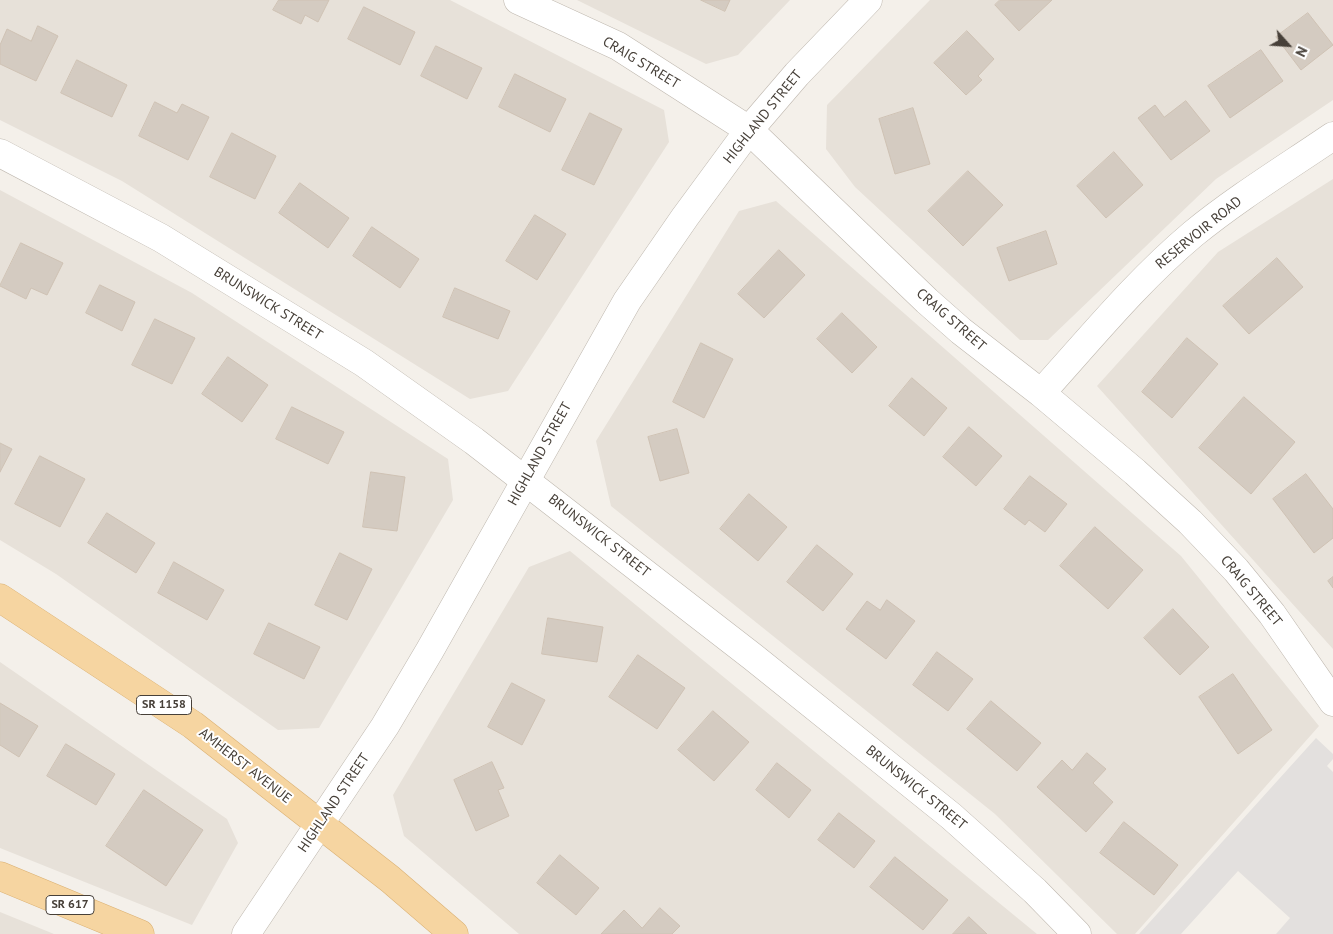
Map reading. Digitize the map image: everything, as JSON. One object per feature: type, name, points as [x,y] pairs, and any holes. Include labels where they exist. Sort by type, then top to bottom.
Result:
[{"type":"main road","name":"AMHERST AVENUE","points":[[0,598],[193,726],[390,879],[454,934]]},
{"type":"main road","name":"SR 617","points":[[0,876],[140,934]]},
{"type":"street","name":"CRAIG STREET","points":[[518,0],[618,46],[749,130],[927,301],[961,331],[1041,393],[1135,472],[1190,522],[1236,570],[1272,614],[1333,702]]},
{"type":"street","name":"HIGHLAND STREET","points":[[246,934],[385,726],[627,301],[685,217],[749,130],[797,74],[868,0]]},
{"type":"street","name":"RESERVOIR ROAD","points":[[1041,393],[1148,275],[1194,234],[1262,183],[1333,136]]},
{"type":"street","name":"BRUNSWICK STREET","points":[[0,152],[161,238],[347,353],[474,441],[526,479],[753,657],[952,816],[1035,891],[1077,934]]},
{"type":"shaded area","points":[[0,0],[450,0],[664,110],[669,142],[508,391],[470,399],[122,181],[0,120]]},
{"type":"shaded area","points":[[577,0],[790,0],[738,55],[706,64]]},
{"type":"shaded area","points":[[930,0],[1333,0],[1333,100],[1216,179],[1048,340],[1020,340],[855,187],[826,149],[827,105]]},
{"type":"shaded area","points":[[1333,179],[1333,649],[1097,386],[1218,252]]},
{"type":"shaded area","points":[[0,190],[192,293],[448,459],[453,500],[319,728],[278,730],[56,574],[0,540]]},
{"type":"shaded area","points":[[776,201],[1181,556],[1319,726],[1135,934],[1117,934],[995,814],[611,506],[596,441],[739,211]]},
{"type":"shaded area","points":[[570,551],[1037,934],[519,934],[404,836],[393,795],[529,567]]},
{"type":"shaded area","points":[[0,662],[227,819],[238,843],[192,925],[0,848]]},
{"type":"shaded area","points":[[1316,738],[1333,754],[1333,759],[1327,766],[1333,772],[1333,934],[1276,934],[1290,918],[1238,871],[1181,934],[1139,934]]},
{"type":"shaded area","points":[[0,912],[54,934],[0,934]]},
{"type":"building","points":[[279,0],[329,0],[318,22],[305,15],[301,24],[273,10]]},
{"type":"building","points":[[701,0],[730,0],[725,11]]},
{"type":"building","points":[[1000,0],[1052,0],[1019,31],[995,5]]},
{"type":"building","points":[[364,7],[415,32],[400,65],[348,39]]},
{"type":"building","points":[[1308,13],[1333,45],[1301,70],[1276,37]]},
{"type":"building","points":[[38,26],[58,36],[36,81],[0,64],[0,45],[7,29],[31,41]]},
{"type":"building","points":[[967,31],[994,59],[978,76],[982,80],[966,95],[934,63]]},
{"type":"building","points":[[436,46],[482,68],[467,99],[421,76]]},
{"type":"building","points":[[1261,50],[1283,81],[1230,118],[1208,86]]},
{"type":"building","points":[[77,60],[127,85],[112,117],[61,93]]},
{"type":"building","points":[[515,74],[566,99],[550,132],[499,107]]},
{"type":"building","points":[[1186,101],[1210,131],[1171,160],[1138,118],[1155,105],[1164,117]]},
{"type":"building","points":[[155,102],[177,113],[182,104],[209,117],[188,160],[139,136]]},
{"type":"building","points":[[913,108],[930,164],[895,174],[879,119]]},
{"type":"building","points":[[590,113],[622,129],[594,185],[562,170]]},
{"type":"building","points":[[232,133],[276,156],[255,199],[210,177]]},
{"type":"building","points":[[1114,152],[1143,185],[1106,218],[1077,186]]},
{"type":"building","points":[[968,171],[1003,205],[963,246],[928,211]]},
{"type":"building","points":[[300,183],[349,218],[328,248],[279,213]]},
{"type":"building","points":[[535,215],[566,234],[537,280],[506,261]]},
{"type":"building","points":[[372,227],[419,259],[400,288],[353,256]]},
{"type":"building","points":[[1046,231],[1057,264],[1009,281],[997,248]]},
{"type":"building","points":[[21,243],[63,263],[47,295],[31,288],[26,299],[0,286]]},
{"type":"building","points":[[779,250],[805,275],[764,318],[738,294]]},
{"type":"building","points":[[1277,258],[1303,287],[1249,334],[1223,306]]},
{"type":"building","points":[[100,285],[135,302],[122,331],[86,313]]},
{"type":"building","points":[[455,288],[510,311],[498,339],[443,317]]},
{"type":"building","points":[[842,313],[877,347],[852,373],[817,339]]},
{"type":"building","points":[[155,319],[195,338],[172,384],[132,365]]},
{"type":"building","points":[[1187,338],[1218,364],[1172,418],[1142,392]]},
{"type":"building","points":[[701,343],[733,359],[704,418],[673,402]]},
{"type":"building","points":[[228,357],[268,385],[242,422],[202,394]]},
{"type":"building","points":[[912,378],[947,408],[924,436],[889,406]]},
{"type":"building","points":[[1244,397],[1295,442],[1251,494],[1199,448]]},
{"type":"building","points":[[292,407],[344,432],[328,464],[276,439]]},
{"type":"building","points":[[969,427],[1002,456],[976,486],[943,457]]},
{"type":"building","points":[[677,429],[689,473],[660,481],[648,437]]},
{"type":"building","points":[[0,443],[12,449],[0,472]]},
{"type":"building","points":[[40,456],[85,479],[60,527],[15,504]]},
{"type":"building","points":[[371,472],[405,477],[397,531],[363,527]]},
{"type":"building","points":[[1306,474],[1333,509],[1333,538],[1314,553],[1273,499]]},
{"type":"building","points":[[1030,476],[1067,504],[1045,532],[1029,520],[1025,525],[1004,509]]},
{"type":"building","points":[[749,494],[787,527],[758,561],[720,529]]},
{"type":"building","points":[[107,513],[155,543],[136,573],[88,543]]},
{"type":"building","points":[[1095,527],[1143,570],[1108,609],[1060,566]]},
{"type":"building","points":[[817,545],[853,574],[823,611],[787,582]]},
{"type":"building","points":[[340,553],[372,569],[347,620],[315,605]]},
{"type":"building","points":[[174,562],[224,590],[207,620],[158,593]]},
{"type":"building","points":[[1333,577],[1333,588],[1328,581]]},
{"type":"building","points":[[887,600],[915,621],[886,659],[846,629],[867,601],[880,610]]},
{"type":"building","points":[[1173,609],[1209,647],[1180,675],[1144,638]]},
{"type":"building","points":[[548,618],[603,627],[597,662],[542,654]]},
{"type":"building","points":[[269,623],[320,647],[304,679],[254,654]]},
{"type":"building","points":[[937,652],[973,679],[948,711],[913,685]]},
{"type":"building","points":[[638,655],[685,688],[657,729],[609,697]]},
{"type":"building","points":[[1233,674],[1272,730],[1238,754],[1199,697]]},
{"type":"building","points":[[512,683],[545,700],[522,745],[488,727]]},
{"type":"building","points":[[991,701],[1041,743],[1017,771],[967,729]]},
{"type":"building","points":[[0,703],[38,726],[19,757],[0,745]]},
{"type":"building","points":[[713,711],[749,742],[714,781],[678,750]]},
{"type":"building","points":[[66,744],[115,774],[96,805],[47,776]]},
{"type":"building","points":[[1087,753],[1106,769],[1093,783],[1113,802],[1086,832],[1037,787],[1062,760],[1072,770]]},
{"type":"building","points":[[492,762],[504,788],[498,790],[509,816],[476,831],[454,780]]},
{"type":"building","points":[[777,763],[811,790],[789,818],[756,790]]},
{"type":"building","points":[[144,790],[203,830],[166,886],[106,846]]},
{"type":"building","points":[[839,813],[875,841],[854,868],[818,840]]},
{"type":"building","points":[[1124,822],[1178,865],[1154,895],[1100,853]]},
{"type":"building","points":[[560,855],[599,888],[576,915],[537,883]]},
{"type":"building","points":[[895,857],[948,900],[923,930],[870,887]]},
{"type":"building","points":[[660,908],[680,926],[672,934],[601,934],[624,910],[642,928]]},
{"type":"building","points":[[969,917],[987,934],[953,934]]}]
